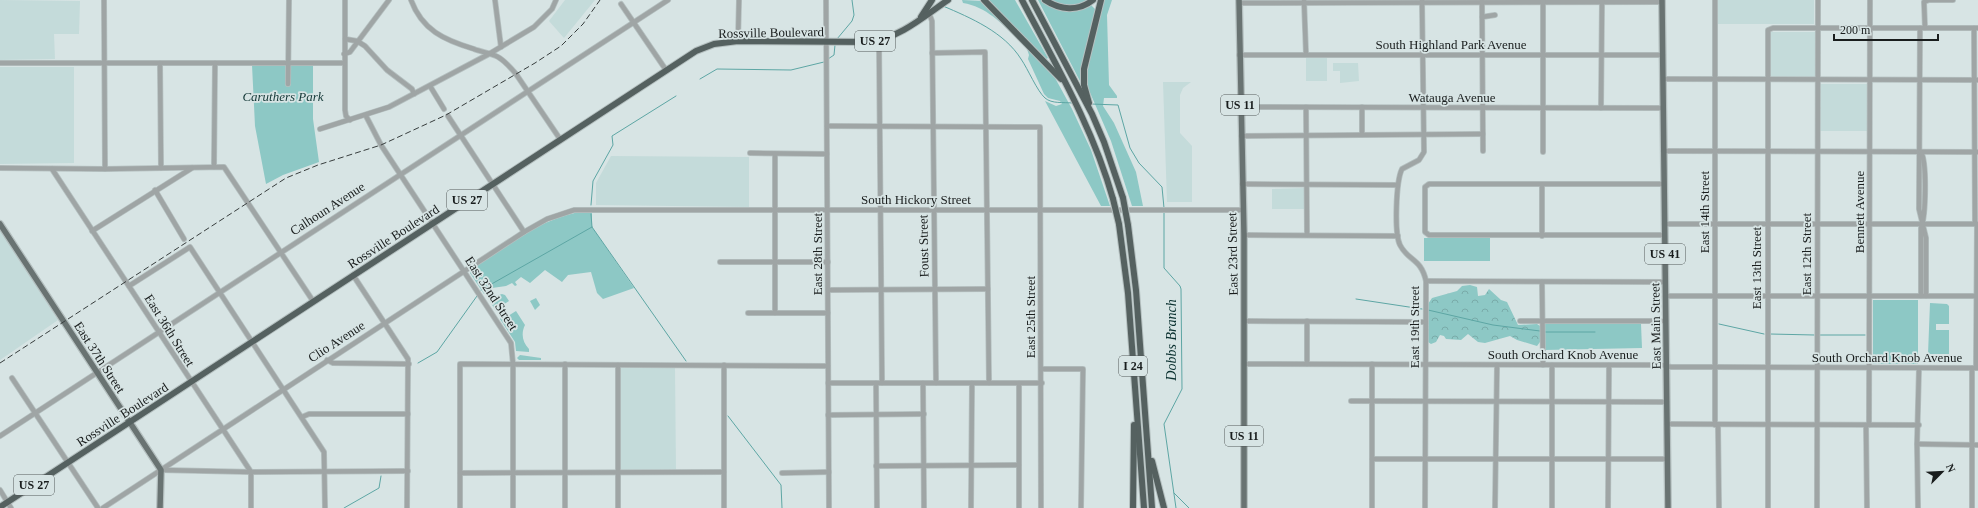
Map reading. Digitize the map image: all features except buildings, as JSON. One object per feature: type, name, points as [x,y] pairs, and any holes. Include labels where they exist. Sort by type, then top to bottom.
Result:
[{"type":"highway","name":"US 27","points":[[919,20],[932,0]]},
{"type":"highway","points":[[984,0],[992,6],[1068,88]]},
{"type":"highway","name":"I 24","points":[[1022,0],[1068,88],[1096,146],[1113,199],[1119,224],[1125,264],[1144,508]]},
{"type":"highway","name":"I 24","points":[[1032,0],[1092,114],[1109,157],[1122,198],[1128,225],[1136,290],[1152,508]]},
{"type":"highway","points":[[1045,0],[1059,7],[1069,9],[1080,7],[1093,0]]},
{"type":"highway","points":[[1092,114],[1084,85],[1084,69],[1101,0]]},
{"type":"highway","name":"Rossville Boulevard","points":[[0,507],[696,51],[714,44],[738,41],[870,42],[901,33],[945,2]]},
{"type":"highway","points":[[1133,508],[1136,401]]},
{"type":"highway","points":[[1148,442],[1164,508]]},
{"type":"main road","name":"East 23rd Street","points":[[1239,1],[1240,107],[1244,235],[1244,508]]},
{"type":"main road","name":"East Main Street","points":[[1662,1],[1668,508]]},
{"type":"main road","name":"East 37th Street","points":[[0,224],[96,373],[161,470]]},
{"type":"main road","points":[[160,508],[161,470]]},
{"type":"street","points":[[104,0],[105,169]]},
{"type":"street","points":[[288,84],[289,0]]},
{"type":"street","points":[[345,0],[344,110],[346,116],[350,120]]},
{"type":"street","points":[[344,54],[350,52],[389,0]]},
{"type":"street","points":[[411,0],[419,18],[435,33],[468,47],[498,57],[516,74],[560,139]]},
{"type":"street","points":[[495,0],[501,47]]},
{"type":"street","points":[[320,129],[389,108],[489,54],[543,20],[552,9],[556,0]]},
{"type":"street","name":"Calhoun Avenue","points":[[0,436],[668,0]]},
{"type":"street","points":[[738,0],[738,41]]},
{"type":"street","name":"East 28th Street","points":[[826,0],[829,508]]},
{"type":"street","name":"East 14th Street","points":[[1715,0],[1715,367],[1719,508]]},
{"type":"street","name":"East 12th Street","points":[[1817,508],[1816,296],[1818,0]]},
{"type":"street","name":"Bennett Avenue","points":[[1867,508],[1871,224],[1870,0]]},
{"type":"street","points":[[1923,296],[1926,238],[1919,209],[1921,152],[1920,80],[1925,1],[1953,0]]},
{"type":"street","points":[[1239,1],[1662,1]]},
{"type":"street","points":[[1304,1],[1306,54]]},
{"type":"street","name":"East 19th Street","points":[[1422,1],[1424,108],[1423,156],[1402,169],[1397,185],[1398,236],[1400,244],[1404,251],[1419,264],[1424,271],[1426,281],[1424,459],[1425,508]]},
{"type":"street","points":[[1543,1],[1543,152]]},
{"type":"street","points":[[1601,108],[1602,1]]},
{"type":"street","points":[[1482,2],[1483,151]]},
{"type":"street","points":[[621,4],[666,70]]},
{"type":"street","name":"Foust Street","points":[[929,13],[932,21],[936,383]]},
{"type":"street","points":[[1482,17],[1495,15]]},
{"type":"street","points":[[1818,28],[1976,28],[1978,296],[1972,445],[1972,508]]},
{"type":"street","name":"East 13th Street","points":[[1768,508],[1767,33],[1769,29],[1818,28]]},
{"type":"street","points":[[345,39],[357,41],[365,46],[387,70],[412,89],[414,94]]},
{"type":"street","points":[[876,508],[876,414],[879,383],[882,289],[879,40]]},
{"type":"street","points":[[932,53],[985,52],[989,383]]},
{"type":"street","name":"South Highland Park Avenue","points":[[1239,55],[1663,55]]},
{"type":"street","points":[[0,63],[344,63]]},
{"type":"street","points":[[160,63],[160,168]]},
{"type":"street","points":[[214,167],[215,63]]},
{"type":"street","points":[[1663,79],[1976,80]]},
{"type":"street","points":[[430,86],[444,109]]},
{"type":"street","name":"Watauga Avenue","points":[[1240,107],[1663,108]]},
{"type":"street","points":[[1306,107],[1307,235]]},
{"type":"street","points":[[1362,107],[1362,134]]},
{"type":"street","name":"East 32nd Street","points":[[366,116],[400,174],[511,343],[513,364],[513,508]]},
{"type":"street","points":[[448,116],[524,232]]},
{"type":"street","points":[[827,126],[987,127]]},
{"type":"street","name":"East 25th Street","points":[[987,127],[1040,127],[1042,508]]},
{"type":"street","points":[[1241,136],[1483,134]]},
{"type":"street","points":[[1663,151],[1976,152]]},
{"type":"street","points":[[750,154],[827,154]]},
{"type":"street","points":[[775,154],[775,313]]},
{"type":"street","points":[[92,231],[193,167]]},
{"type":"street","points":[[0,168],[105,169],[224,167],[313,301]]},
{"type":"street","name":"East 36th Street","points":[[52,169],[190,382],[251,472]]},
{"type":"street","points":[[1242,184],[1397,185]]},
{"type":"street","points":[[1664,184],[1427,185],[1425,187],[1426,234],[1542,236],[1664,235]]},
{"type":"street","points":[[1542,185],[1542,236]]},
{"type":"street","points":[[155,190],[184,239]]},
{"type":"street","name":"South Hickory Street","points":[[589,209],[1243,210]]},
{"type":"street","name":"Clio Avenue","points":[[103,508],[524,232],[561,214],[574,210],[589,209]]},
{"type":"street","points":[[1664,224],[1977,224]]},
{"type":"street","points":[[1244,235],[1398,236]]},
{"type":"street","points":[[129,286],[190,247],[324,452],[325,508]]},
{"type":"street","points":[[720,262],[828,262]]},
{"type":"street","points":[[353,275],[405,353],[409,364],[407,508]]},
{"type":"street","points":[[1426,281],[1665,282]]},
{"type":"street","points":[[1542,282],[1543,365]]},
{"type":"street","points":[[828,290],[988,289]]},
{"type":"street","points":[[1665,296],[1978,296]]},
{"type":"street","points":[[748,313],[828,312]]},
{"type":"street","points":[[1244,320],[1425,322]]},
{"type":"street","points":[[1306,364],[1307,321]]},
{"type":"street","points":[[1520,321],[1666,321]]},
{"type":"street","points":[[327,360],[333,363],[409,364]]},
{"type":"street","points":[[460,508],[460,364],[828,366]]},
{"type":"street","points":[[565,364],[565,508]]},
{"type":"street","name":"South Orchard Knob Avenue","points":[[1244,364],[1497,364],[1767,368],[1976,368]]},
{"type":"street","points":[[1372,364],[1372,508]]},
{"type":"street","points":[[1495,508],[1497,364]]},
{"type":"street","points":[[618,365],[618,508]]},
{"type":"street","points":[[724,365],[724,508]]},
{"type":"street","points":[[1552,365],[1552,508]]},
{"type":"street","points":[[1608,508],[1609,365]]},
{"type":"street","points":[[1918,508],[1917,444],[1919,425],[1919,368]]},
{"type":"street","points":[[1041,369],[1083,369],[1081,508]]},
{"type":"street","points":[[12,378],[98,508]]},
{"type":"street","points":[[828,383],[1042,383]]},
{"type":"street","points":[[923,383],[924,508]]},
{"type":"street","points":[[971,508],[972,383]]},
{"type":"street","points":[[1019,383],[1019,508]]},
{"type":"street","points":[[1351,401],[1667,402]]},
{"type":"street","points":[[302,417],[309,414],[408,414]]},
{"type":"street","points":[[828,414],[924,414]]},
{"type":"street","points":[[1667,424],[1919,425]]},
{"type":"street","points":[[1917,444],[1978,445]]},
{"type":"street","points":[[1372,459],[1668,459]]},
{"type":"street","points":[[876,466],[1019,466]]},
{"type":"street","points":[[161,470],[251,472],[408,471]]},
{"type":"street","points":[[251,472],[251,508]]},
{"type":"street","points":[[460,473],[724,472]]},
{"type":"street","points":[[782,473],[829,472]]},
{"type":"street","points":[[0,490],[12,508]]},
{"type":"shaded area","points":[[0,0],[80,1],[79,34],[54,34],[55,59],[0,60]]},
{"type":"shaded area","points":[[565,0],[595,0],[564,38],[549,21]]},
{"type":"shaded area","points":[[1718,0],[1814,0],[1814,24],[1718,24]]},
{"type":"shaded area","points":[[1770,32],[1815,32],[1815,78],[1770,78]]},
{"type":"shaded area","points":[[1306,57],[1327,57],[1327,81],[1306,81]]},
{"type":"shaded area","points":[[1333,63],[1358,63],[1359,81],[1340,83],[1340,71],[1333,71]]},
{"type":"shaded area","points":[[0,67],[74,67],[74,163],[0,164]]},
{"type":"shaded area","points":[[1163,82],[1191,82],[1183,88],[1180,95],[1180,133],[1192,146],[1192,202],[1167,202]]},
{"type":"shaded area","points":[[1820,84],[1867,84],[1867,131],[1820,131]]},
{"type":"shaded area","points":[[611,156],[749,157],[749,207],[596,205],[596,183]]},
{"type":"shaded area","points":[[1305,188],[1305,209],[1272,209],[1272,189]]},
{"type":"shaded area","points":[[0,229],[58,320],[0,360]]},
{"type":"shaded area","points":[[621,368],[675,368],[676,471],[621,470]]},
{"type":"green space","points":[[962,0],[983,1],[1054,76],[1072,109],[1091,150],[1110,206],[1101,206],[1045,101],[1056,106],[1062,104],[1060,101],[1048,98],[1044,94],[1028,59],[1029,55],[1027,49],[998,21],[982,9],[963,3]]},
{"type":"green space","points":[[989,0],[1015,0],[1048,58],[1045,60]]},
{"type":"green space","points":[[1038,0],[1042,0],[1055,8],[1090,4],[1096,10],[1082,85]]},
{"type":"green space","points":[[1050,0],[1087,0],[1082,3],[1068,6]]},
{"type":"green space","points":[[1104,0],[1112,0],[1107,15],[1109,85],[1117,98],[1104,98],[1103,106],[1114,123],[1136,172],[1143,206],[1132,206],[1111,141],[1088,88],[1087,75],[1090,58]]},
{"type":"green space","name":"Caruthers Park","points":[[252,65],[313,65],[313,119],[319,162],[283,175],[266,184],[255,126]]},
{"type":"green space","points":[[586,211],[592,212],[592,227],[634,288],[603,299],[597,293],[591,272],[568,275],[562,282],[545,270],[530,283],[521,277],[515,282],[517,285],[515,286],[512,283],[506,286],[492,288],[492,291],[484,294],[470,273],[470,270],[525,233],[554,219]]},
{"type":"green space","points":[[1424,238],[1490,238],[1490,261],[1424,261]]},
{"type":"green space","points":[[1470,285],[1477,287],[1478,296],[1485,295],[1489,289],[1501,300],[1507,302],[1518,325],[1537,324],[1540,326],[1540,342],[1537,346],[1517,340],[1510,336],[1485,343],[1478,342],[1468,334],[1461,340],[1446,339],[1444,336],[1440,335],[1436,342],[1431,344],[1428,342],[1428,304],[1432,298],[1457,291],[1462,286]]},
{"type":"green space","points":[[502,294],[505,295],[509,301],[496,311],[489,300]]},
{"type":"green space","points":[[536,298],[540,305],[535,310],[530,301]]},
{"type":"green space","points":[[1873,300],[1918,300],[1918,364],[1873,364]]},
{"type":"green space","points":[[1930,303],[1947,304],[1949,306],[1949,324],[1936,324],[1936,330],[1949,330],[1949,354],[1928,354]]},
{"type":"green space","points":[[516,311],[525,325],[523,337],[529,352],[516,351],[515,342],[500,319],[502,316],[505,318]]},
{"type":"green space","points":[[1545,324],[1641,324],[1642,348],[1544,350]]},
{"type":"green space","points":[[520,355],[541,358],[541,360],[519,360],[517,358]]},
{"type":"waterway","points":[[837,39],[852,21],[854,15],[852,0]]},
{"type":"waterway","name":"Dobbs Branch","points":[[943,6],[976,21],[1006,41],[1021,59],[1045,98],[1054,102],[1072,103]]},
{"type":"waterway","points":[[828,59],[834,55],[835,45]]},
{"type":"waterway","points":[[700,79],[717,69],[791,70],[824,62]]},
{"type":"waterway","points":[[591,205],[593,181],[613,145],[612,136],[676,96]]},
{"type":"waterway","name":"Dobbs Branch","points":[[1091,104],[1118,105],[1130,148],[1139,163],[1162,187],[1164,208]]},
{"type":"waterway","name":"Dobbs Branch","points":[[1164,211],[1164,268],[1181,289],[1182,389],[1164,424],[1176,508]]},
{"type":"waterway","points":[[591,214],[592,227],[686,361]]},
{"type":"waterway","points":[[481,290],[592,227]]},
{"type":"waterway","points":[[418,363],[437,352],[477,296]]},
{"type":"waterway","points":[[1356,299],[1422,309]]},
{"type":"waterway","points":[[1428,310],[1493,325],[1540,331]]},
{"type":"waterway","points":[[1719,324],[1764,334]]},
{"type":"waterway","points":[[1545,332],[1595,332]]},
{"type":"waterway","points":[[1770,334],[1814,335]]},
{"type":"waterway","points":[[1819,335],[1865,335]]},
{"type":"waterway","points":[[728,416],[781,485],[782,508]]},
{"type":"waterway","points":[[344,508],[379,488],[381,476]]},
{"type":"waterway","points":[[1174,493],[1189,508]]},
{"type":"railway","points":[[0,363],[286,178],[318,165],[381,145],[446,115],[535,63],[561,46],[583,24],[600,0]]}]
